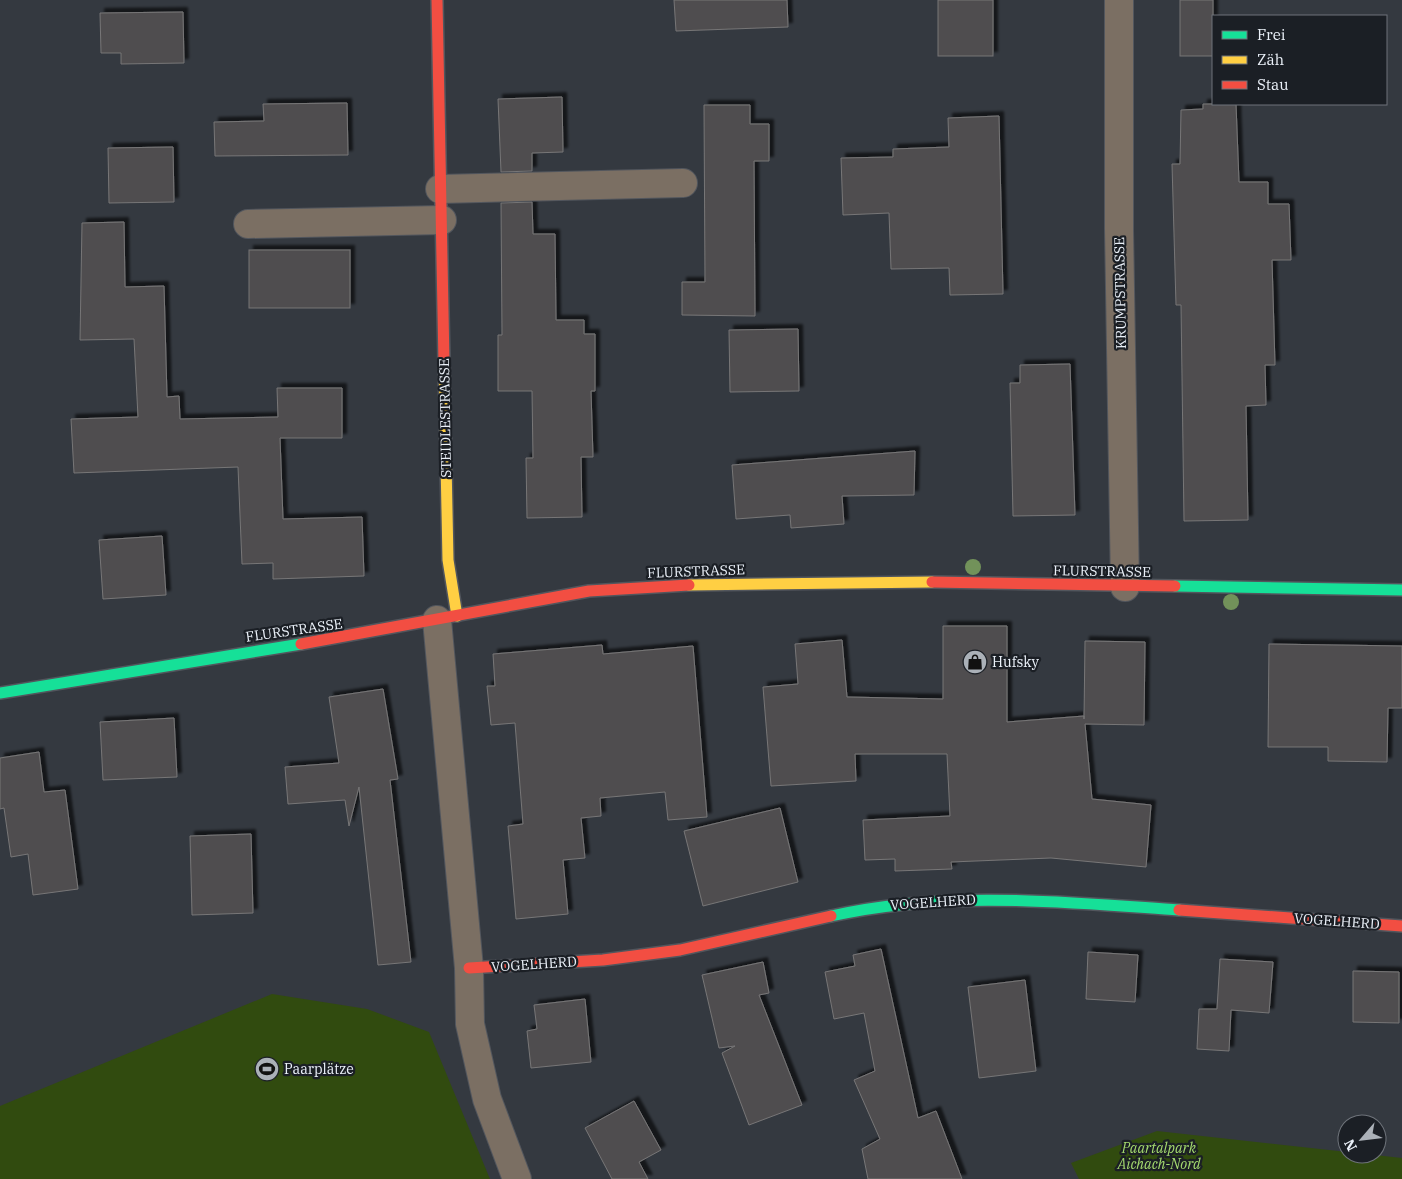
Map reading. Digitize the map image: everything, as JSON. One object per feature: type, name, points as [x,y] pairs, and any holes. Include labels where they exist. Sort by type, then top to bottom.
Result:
[{"type":"street","name":"STEIDLESTRASSE","points":[[437,0],[448,551],[447,618]]},
{"type":"street","name":"KRUMPSTRASSE","points":[[1118,0],[1119,229],[1125,587]]},
{"type":"street","points":[[440,189],[683,183]]},
{"type":"street","points":[[248,224],[442,220]]},
{"type":"street","name":"FLURSTRASSE","points":[[0,693],[233,654],[337,639],[588,591],[691,585],[884,581],[1125,587],[1402,590]]},
{"type":"street","points":[[447,618],[469,968],[470,1024],[487,1099],[517,1179]]},
{"type":"street","name":"VOGELHERD","points":[[469,968],[603,960],[680,950],[865,908],[935,900],[993,899],[1063,902],[1402,926]]},
{"type":"green space","name":"Paarplätze","points":[[272,994],[367,1009],[429,1032],[490,1179],[0,1179],[0,1106]]},
{"type":"green space","name":"Paartalpark Aichach-Nord","points":[[1157,1131],[1337,1151],[1337,1164],[1387,1164],[1387,1156],[1402,1158],[1402,1179],[1079,1179],[1071,1163]]},
{"type":"building","points":[[674,0],[787,0],[788,27],[676,31]]},
{"type":"building","points":[[938,0],[993,0],[993,56],[938,56]]},
{"type":"building","points":[[1180,0],[1213,0],[1212,56],[1180,56]]},
{"type":"building","points":[[183,12],[184,63],[121,64],[121,53],[101,53],[100,13]]},
{"type":"building","points":[[562,97],[563,152],[532,153],[532,171],[501,172],[498,99]]},
{"type":"building","points":[[347,103],[348,155],[215,156],[214,122],[264,121],[263,104]]},
{"type":"building","points":[[1203,104],[1236,105],[1239,182],[1268,182],[1268,204],[1289,204],[1291,260],[1272,260],[1275,365],[1265,365],[1266,405],[1246,406],[1248,520],[1184,521],[1181,305],[1176,305],[1172,164],[1180,164],[1181,110],[1203,109]]},
{"type":"building","points":[[704,105],[750,105],[750,124],[769,124],[769,161],[754,161],[755,316],[682,315],[682,282],[705,282]]},
{"type":"building","points":[[999,116],[1003,294],[950,295],[949,268],[891,269],[889,213],[843,215],[841,158],[893,157],[893,149],[949,147],[948,118]]},
{"type":"building","points":[[173,147],[174,202],[109,203],[108,148]]},
{"type":"building","points":[[532,202],[533,234],[555,234],[556,320],[584,320],[584,334],[595,334],[595,391],[591,391],[593,457],[581,457],[582,517],[527,518],[526,458],[533,458],[532,391],[498,391],[498,335],[502,335],[501,203]]},
{"type":"building","points":[[124,222],[125,287],[164,286],[167,397],[179,396],[180,419],[278,417],[277,388],[342,388],[342,438],[280,438],[283,519],[362,517],[364,576],[273,579],[273,563],[242,564],[238,467],[74,473],[71,419],[138,417],[134,339],[80,340],[82,223]]},
{"type":"building","points":[[249,250],[350,250],[350,308],[249,308]]},
{"type":"building","points":[[798,329],[799,391],[730,392],[729,330]]},
{"type":"building","points":[[1070,364],[1075,515],[1013,516],[1010,383],[1020,383],[1020,365]]},
{"type":"building","points":[[915,451],[914,495],[842,496],[844,524],[791,528],[790,515],[736,519],[732,465]]},
{"type":"building","points":[[162,536],[166,595],[103,599],[99,540]]},
{"type":"building","points":[[943,626],[1007,626],[1007,722],[1084,716],[1084,719],[1085,641],[1145,642],[1144,725],[1085,724],[1092,799],[1151,805],[1146,867],[1051,858],[951,862],[952,869],[895,871],[895,859],[865,860],[863,820],[950,816],[947,754],[855,754],[856,781],[771,786],[763,687],[798,684],[795,644],[842,640],[847,697],[943,699]]},
{"type":"building","points":[[1269,644],[1402,646],[1402,708],[1388,708],[1387,762],[1328,761],[1328,747],[1268,747]]},
{"type":"building","points":[[602,645],[603,654],[693,646],[707,817],[668,820],[665,792],[600,798],[601,816],[581,818],[585,858],[563,860],[568,914],[516,919],[508,826],[523,824],[515,723],[491,725],[487,686],[495,686],[493,654]]},
{"type":"building","points":[[383,689],[398,779],[390,780],[411,962],[378,965],[359,787],[349,826],[345,800],[288,804],[285,767],[339,763],[329,697]]},
{"type":"building","points":[[174,718],[177,777],[103,780],[100,722]]},
{"type":"building","points":[[39,752],[44,792],[65,790],[78,889],[33,895],[28,854],[11,857],[4,808],[0,809],[0,758]]},
{"type":"building","points":[[780,808],[798,882],[703,906],[684,831]]},
{"type":"building","points":[[251,834],[253,913],[192,915],[190,836]]},
{"type":"building","points":[[881,949],[918,1118],[936,1111],[962,1179],[868,1179],[862,1149],[880,1139],[854,1080],[875,1071],[864,1013],[834,1019],[825,972],[855,966],[853,955]]},
{"type":"building","points":[[1088,952],[1138,955],[1135,1002],[1086,999]]},
{"type":"building","points":[[1220,959],[1273,962],[1269,1013],[1231,1010],[1229,1051],[1197,1049],[1199,1009],[1217,1009]]},
{"type":"building","points":[[763,962],[769,993],[759,995],[802,1105],[749,1125],[722,1053],[735,1046],[719,1048],[702,975]]},
{"type":"building","points":[[1353,971],[1399,972],[1399,1023],[1353,1022]]},
{"type":"building","points":[[1025,980],[1036,1071],[979,1078],[968,987]]},
{"type":"building","points":[[585,999],[591,1062],[531,1068],[527,1031],[537,1029],[534,1005]]},
{"type":"building","points":[[634,1101],[661,1150],[639,1162],[648,1179],[612,1179],[585,1128]]},
{"type":"traffic: fast","points":[[1175,586],[1402,590]]},
{"type":"traffic: fast","points":[[0,693],[301,644]]},
{"type":"traffic: fast","points":[[831,916],[917,903],[1004,900],[1179,910]]},
{"type":"traffic: slow","points":[[444,363],[448,560],[457,616]]},
{"type":"traffic: slow","points":[[689,585],[932,582]]},
{"type":"traffic: jam","points":[[437,0],[444,363]]},
{"type":"traffic: jam","points":[[932,582],[1175,586]]},
{"type":"traffic: jam","points":[[301,644],[589,591],[689,585]]},
{"type":"traffic: jam","points":[[1179,910],[1402,926]]},
{"type":"traffic: jam","points":[[469,968],[603,960],[680,950],[831,916]]},
{"type":"place","name":"Hufsky","points":[[975,662]]},
{"type":"place","name":"Paarplätze","points":[[267,1069]]}]
